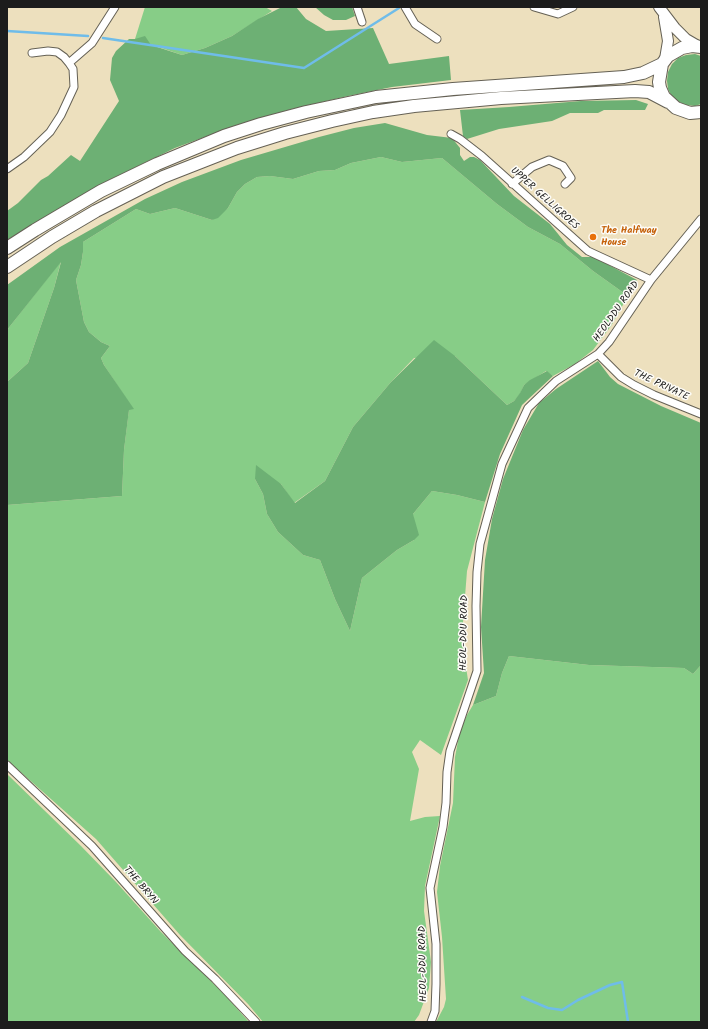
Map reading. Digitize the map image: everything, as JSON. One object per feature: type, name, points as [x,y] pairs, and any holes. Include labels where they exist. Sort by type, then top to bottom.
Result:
[{"type":"main road","points":[[661,11],[682,35],[699,47]]},
{"type":"main road","points":[[661,11],[668,41],[664,62],[659,76],[660,88],[668,102]]},
{"type":"main road","points":[[7,248],[40,226],[101,191],[157,164],[218,139],[261,124],[306,112],[376,98],[452,90],[624,77],[643,73],[664,62],[672,52],[682,48],[699,47]]},
{"type":"main road","points":[[7,267],[52,237],[96,211],[162,177],[237,148],[285,133],[332,121],[373,112],[436,104],[640,91],[654,94],[685,112],[701,112]]},
{"type":"street","points":[[70,63],[92,43],[115,7]]},
{"type":"street","points":[[357,7],[362,22]]},
{"type":"street","points":[[405,7],[416,24],[437,39]]},
{"type":"street","points":[[534,7],[558,14],[573,7]]},
{"type":"street","points":[[7,169],[37,146],[50,132],[61,115],[74,87],[74,76],[70,63],[64,57],[57,52],[48,51],[32,53]]},
{"type":"street","name":"UPPER GELLIGROES","points":[[451,134],[482,156],[588,251],[651,280]]},
{"type":"street","points":[[512,184],[532,167],[549,160],[563,166],[571,178],[565,184]]},
{"type":"street","points":[[651,280],[701,219]]},
{"type":"street","name":"HEOLDDU ROAD","points":[[598,354],[609,342],[651,280]]},
{"type":"street","name":"THE PRIVATE","points":[[598,354],[621,377],[634,385],[654,396],[701,414]]},
{"type":"street","name":"HEOL-DDU ROAD","points":[[431,1022],[435,1011],[436,944],[430,888],[443,827],[450,750],[477,671],[476,606],[480,544],[502,464],[528,408],[556,381],[598,354]]},
{"type":"street","name":"THE BRYN","points":[[7,765],[92,846],[185,951],[215,979],[256,1022]]},
{"type":"green space","points":[[145,7],[265,7],[272,11],[232,36],[205,48],[182,55],[135,39]]},
{"type":"green space","points":[[282,7],[296,7],[306,19],[326,31],[373,28],[389,64],[449,56],[451,80],[392,87],[348,96],[292,109],[237,125],[175,148],[99,185],[7,240],[7,211],[18,203],[41,180],[48,176],[71,155],[80,161],[119,101],[110,80],[112,58],[116,51],[129,39],[145,36],[151,45],[182,55],[205,48],[232,36],[258,19]]},
{"type":"green space","points":[[315,7],[352,7],[355,16],[346,20],[333,20],[324,15]]},
{"type":"green space","points":[[695,54],[701,56],[701,104],[695,106],[686,105],[672,97],[668,89],[667,81],[668,72],[672,64],[678,58]]},
{"type":"green space","points":[[636,100],[648,104],[645,110],[604,110],[598,113],[570,113],[552,121],[499,129],[467,139],[463,136],[460,110],[581,101]]},
{"type":"green space","points":[[385,123],[427,135],[452,138],[460,148],[460,155],[464,161],[470,157],[480,160],[514,196],[550,224],[567,245],[582,257],[593,257],[637,280],[628,296],[593,271],[560,244],[528,227],[497,204],[442,158],[402,162],[381,157],[351,163],[335,170],[319,171],[293,179],[270,176],[257,177],[245,184],[237,192],[228,208],[218,218],[212,220],[175,208],[150,214],[136,209],[83,242],[81,265],[76,280],[84,322],[89,332],[101,342],[110,346],[101,358],[104,365],[134,409],[129,410],[124,450],[122,496],[7,505],[7,382],[28,363],[54,288],[61,262],[7,330],[7,285],[60,247],[145,199],[182,182],[241,160],[319,137],[354,128]]},
{"type":"green space","points":[[381,157],[402,162],[442,158],[497,204],[528,227],[560,244],[593,271],[628,296],[611,326],[593,350],[575,364],[553,376],[546,371],[524,385],[520,394],[514,401],[507,405],[455,356],[414,358],[391,382],[353,427],[325,481],[294,503],[281,484],[255,479],[263,494],[267,514],[278,532],[303,555],[320,560],[335,599],[350,631],[362,578],[397,550],[414,540],[413,514],[432,491],[485,502],[467,571],[463,622],[464,654],[468,680],[441,755],[420,740],[412,752],[419,769],[410,821],[425,817],[440,816],[425,886],[424,911],[431,962],[429,988],[419,1015],[414,1022],[263,1022],[248,1004],[180,935],[96,839],[7,760],[7,505],[122,496],[124,450],[129,409],[133,409],[101,358],[110,346],[101,342],[89,332],[84,322],[76,280],[81,265],[83,242],[136,209],[150,214],[175,208],[212,220],[228,208],[237,192],[245,184],[257,177],[270,176],[293,179],[319,171],[335,170],[351,163]]},
{"type":"green space","points":[[61,261],[54,288],[28,363],[7,382],[7,330]]},
{"type":"green space","points":[[434,340],[455,356],[507,405],[514,401],[524,385],[530,380],[547,371],[553,376],[522,405],[500,454],[485,502],[432,491],[413,514],[419,535],[414,540],[397,550],[362,578],[350,631],[335,599],[320,560],[303,555],[278,532],[267,514],[263,494],[255,479],[256,465],[281,484],[295,503],[325,481],[353,427],[391,382]]},
{"type":"green space","points":[[598,361],[610,377],[618,384],[661,406],[701,423],[701,665],[693,674],[684,668],[589,665],[509,656],[502,673],[496,696],[473,705],[484,673],[481,627],[485,560],[492,519],[503,479],[523,430],[539,403],[556,389]]},
{"type":"green space","points":[[509,656],[589,665],[684,668],[693,674],[701,665],[701,1022],[436,1022],[444,1007],[446,999],[442,937],[437,892],[440,866],[453,803],[455,757],[460,731],[473,705],[496,696],[502,673]]},
{"type":"green space","points":[[7,774],[81,846],[161,932],[225,995],[249,1022],[7,1022]]},
{"type":"waterway","points":[[103,38],[304,68],[399,8]]},
{"type":"waterway","points":[[7,31],[88,36]]},
{"type":"waterway","points":[[522,997],[548,1008],[562,1010],[578,1000],[610,985],[622,982],[628,1022]]},
{"type":"place","name":"The Halfway House","points":[[593,237]]}]
